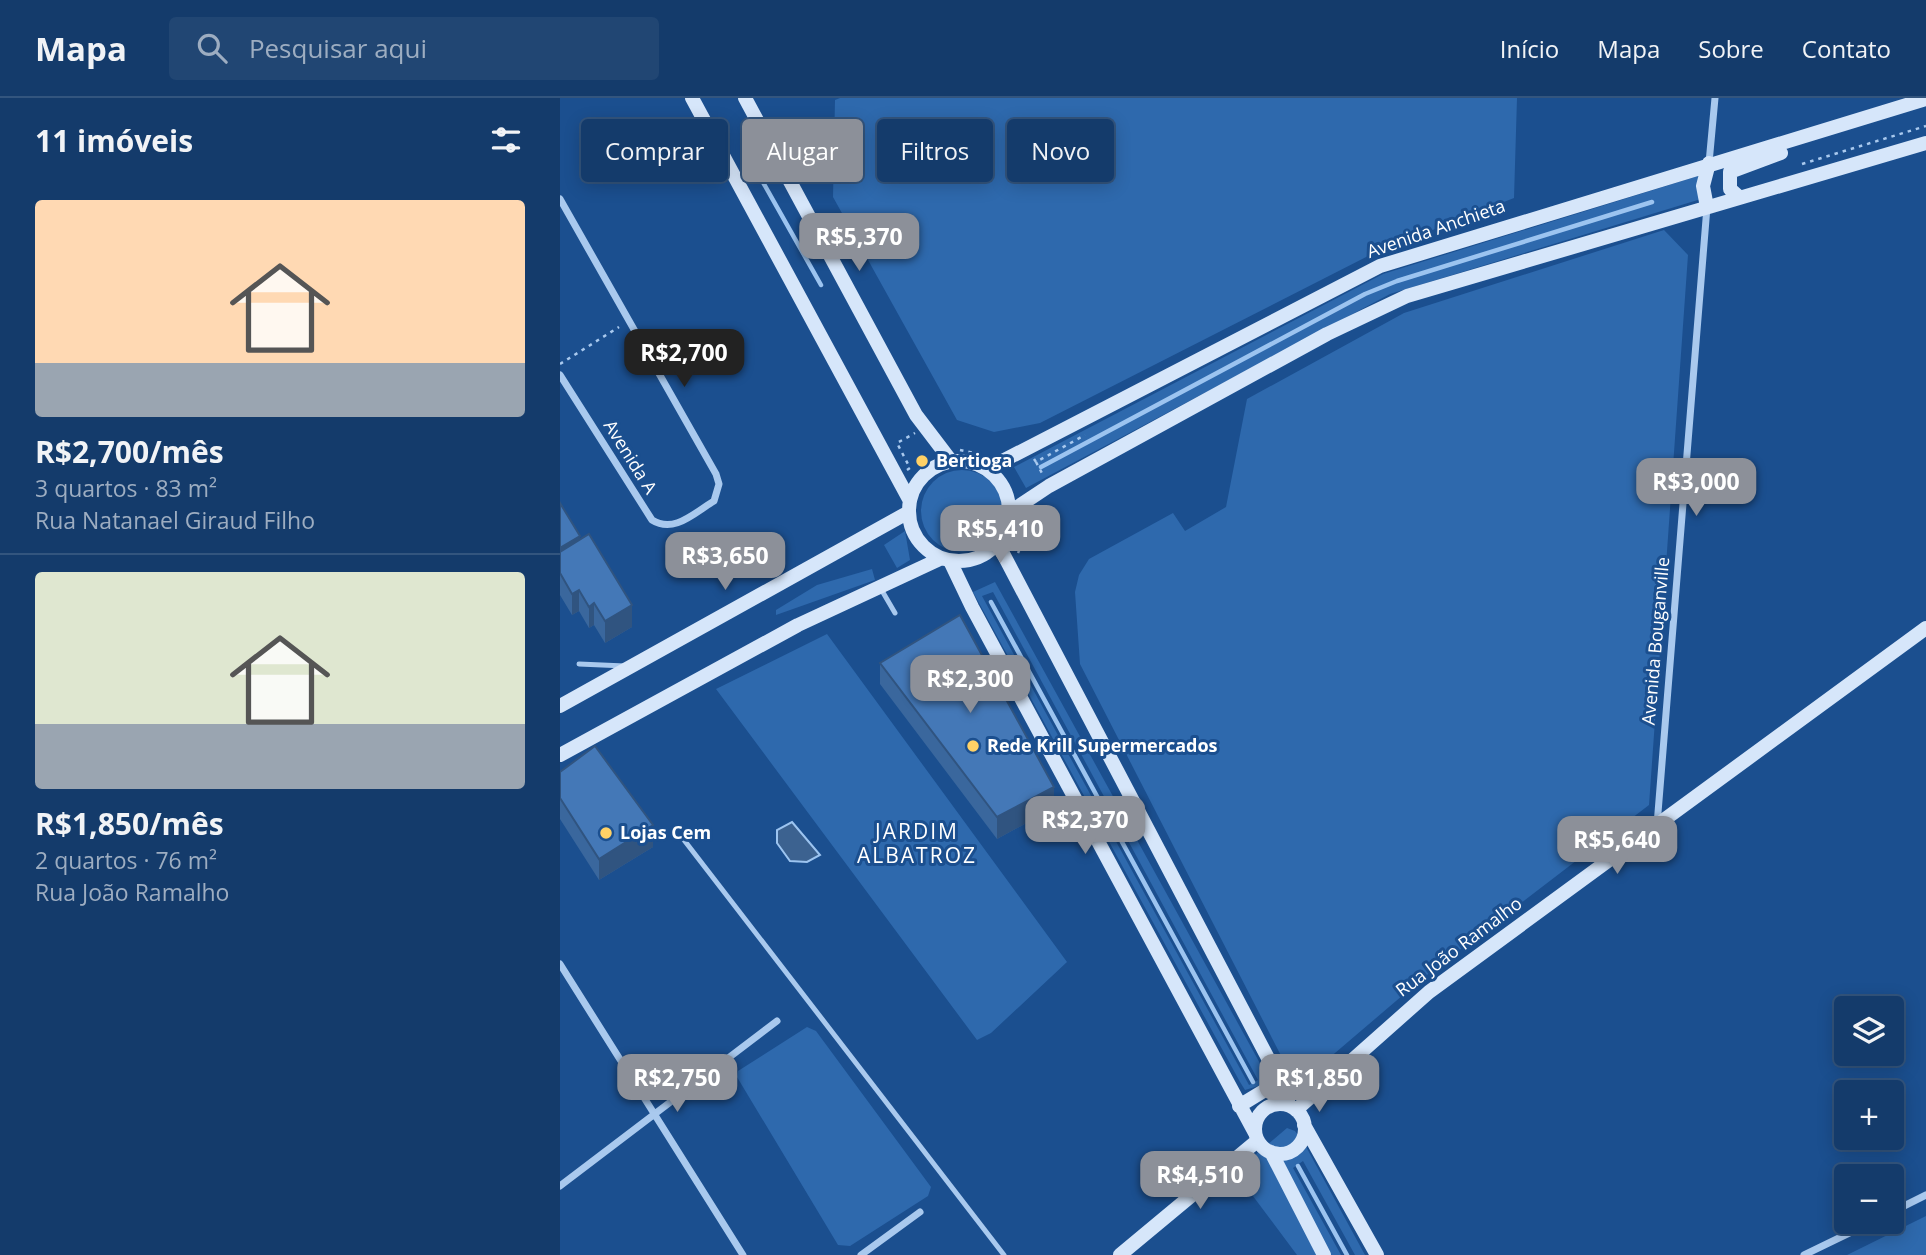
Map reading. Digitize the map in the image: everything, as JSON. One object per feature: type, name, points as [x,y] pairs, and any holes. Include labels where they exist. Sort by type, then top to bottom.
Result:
[{"type":"main road","points":[[692,98],[897,477],[909,506],[918,540],[946,560],[1239,1106],[1256,1137],[1270,1152],[1324,1255]]},
{"type":"main road","points":[[745,98],[916,415],[951,461]]},
{"type":"main road","name":"Avenida Anchieta","points":[[988,462],[1028,448],[1380,266],[1709,163],[1926,99]]},
{"type":"main road","points":[[1738,197],[1730,190],[1730,172],[1788,150],[1804,136]]},
{"type":"main road","points":[[1010,512],[1049,486],[1376,309],[1407,296],[1926,143]]},
{"type":"main road","points":[[1707,207],[1703,186],[1709,163]]},
{"type":"main road","points":[[560,706],[909,506],[914,489],[929,471],[951,461],[988,462],[1000,481],[1010,512],[1007,529],[998,544],[977,559],[946,560],[880,586],[798,625],[560,755]]},
{"type":"main road","points":[[998,544],[1293,1107],[1377,1255]]},
{"type":"main road","name":"Rua João Ramalho","points":[[1293,1107],[1429,992],[1926,628]]},
{"type":"main road","points":[[1239,1106],[1280,1081]]},
{"type":"main road","points":[[1256,1137],[1255,1124],[1264,1109],[1271,1105],[1293,1107]]},
{"type":"main road","points":[[1270,1152],[1279,1154],[1296,1148],[1303,1138],[1304,1125]]},
{"type":"main road","points":[[1120,1255],[1256,1137]]},
{"type":"street","points":[[1709,163],[1715,98]]},
{"type":"street","points":[[560,199],[629,321]]},
{"type":"street","name":"Avenida Bouganville","points":[[1657,826],[1707,207]]},
{"type":"street","name":"Avenida A","points":[[560,375],[652,520],[661,526],[673,526],[713,502],[719,484],[716,474],[629,321]]},
{"type":"street","points":[[560,964],[652,1115],[743,1255]]},
{"type":"street","points":[[560,1186],[777,1021]]},
{"type":"street","points":[[1904,1206],[1926,1195]]},
{"type":"street","points":[[861,1255],[920,1212]]},
{"type":"street","points":[[1804,1255],[1847,1234]]},
{"type":"lane","points":[[880,586],[895,613]]},
{"type":"lane","points":[[579,664],[628,666]]},
{"type":"lane","points":[[684,840],[1004,1255]]},
{"type":"path","points":[[1798,165],[1926,126]]},
{"type":"path","points":[[560,364],[629,321]]},
{"type":"path","points":[[897,477],[910,468],[897,443],[917,432],[913,425]]},
{"type":"path","points":[[1028,448],[1036,462],[1096,429]]},
{"type":"path","points":[[955,447],[988,462]]},
{"type":"shaded area","points":[[1517,98],[1514,198],[1374,253],[1040,423],[994,432],[957,420],[833,197],[833,182],[863,182],[863,119],[835,119],[835,100]]},
{"type":"shaded area","points":[[1698,176],[1701,199],[1390,294],[1026,488],[1014,467],[1383,274]]},
{"type":"shaded area","points":[[1664,230],[1688,255],[1649,805],[1423,978],[1301,1082],[1293,1079],[1080,664],[1075,592],[1079,575],[1089,559],[1173,513],[1185,531],[1226,507],[1247,399],[1404,313]]},
{"type":"shaded area","points":[[962,470],[978,473],[991,482],[1000,495],[1003,511],[1000,527],[991,540],[978,549],[962,552],[946,549],[933,540],[924,527],[921,511],[924,495],[933,482],[946,473]]},
{"type":"shaded area","points":[[905,531],[910,560],[897,568],[884,545]]},
{"type":"shaded area","points":[[872,569],[875,580],[776,615],[776,610],[817,585]]},
{"type":"shaded area","points":[[995,582],[1262,1067],[1267,1077],[1265,1084],[1245,1090],[1240,1082],[973,592]],"holes":[[[993,592],[1258,1080],[1249,1085],[982,596]]]},
{"type":"shaded area","points":[[827,634],[1067,962],[991,1033],[977,1040],[716,689]]},
{"type":"shaded area","points":[[792,822],[820,855],[807,862],[790,861],[777,843],[777,830]]},
{"type":"shaded area","points":[[807,1027],[816,1031],[931,1187],[928,1196],[850,1246],[838,1245],[737,1077],[738,1071]]},
{"type":"shaded area","points":[[1287,1128],[1295,1131],[1304,1143],[1365,1255],[1355,1255],[1303,1161],[1293,1168],[1341,1255],[1297,1255],[1235,1172]]},
{"type":"shaded area","points":[[1926,1216],[1926,1255],[1847,1255],[1890,1234],[1904,1234],[1904,1227]]},
{"type":"building","points":[[560,503],[580,536],[560,548]]},
{"type":"building","points":[[589,534],[632,605],[605,621],[594,603],[589,607],[579,590],[572,594],[560,573],[560,552]]},
{"type":"building","name":"Rede Krill Supermercados","points":[[960,615],[1054,787],[997,817],[880,663]]},
{"type":"building","name":"Lojas Cem","points":[[595,746],[653,825],[599,859],[560,798],[560,772]]},
{"type":"waterway","points":[[763,182],[821,285]]},
{"type":"waterway","points":[[1041,467],[1365,294],[1397,281],[1652,202]]},
{"type":"waterway","points":[[991,602],[1253,1082]]},
{"type":"waterway","points":[[1298,1166],[1347,1255]]},
{"type":"place","name":"Bertioga","points":[[922,461]]},
{"type":"place","name":"Rede Krill Supermercados","points":[[973,746]]},
{"type":"place","name":"Lojas Cem","points":[[606,833]]},
{"type":"district","name":"JARDIM ALBATROZ","points":[[917,844]]}]
